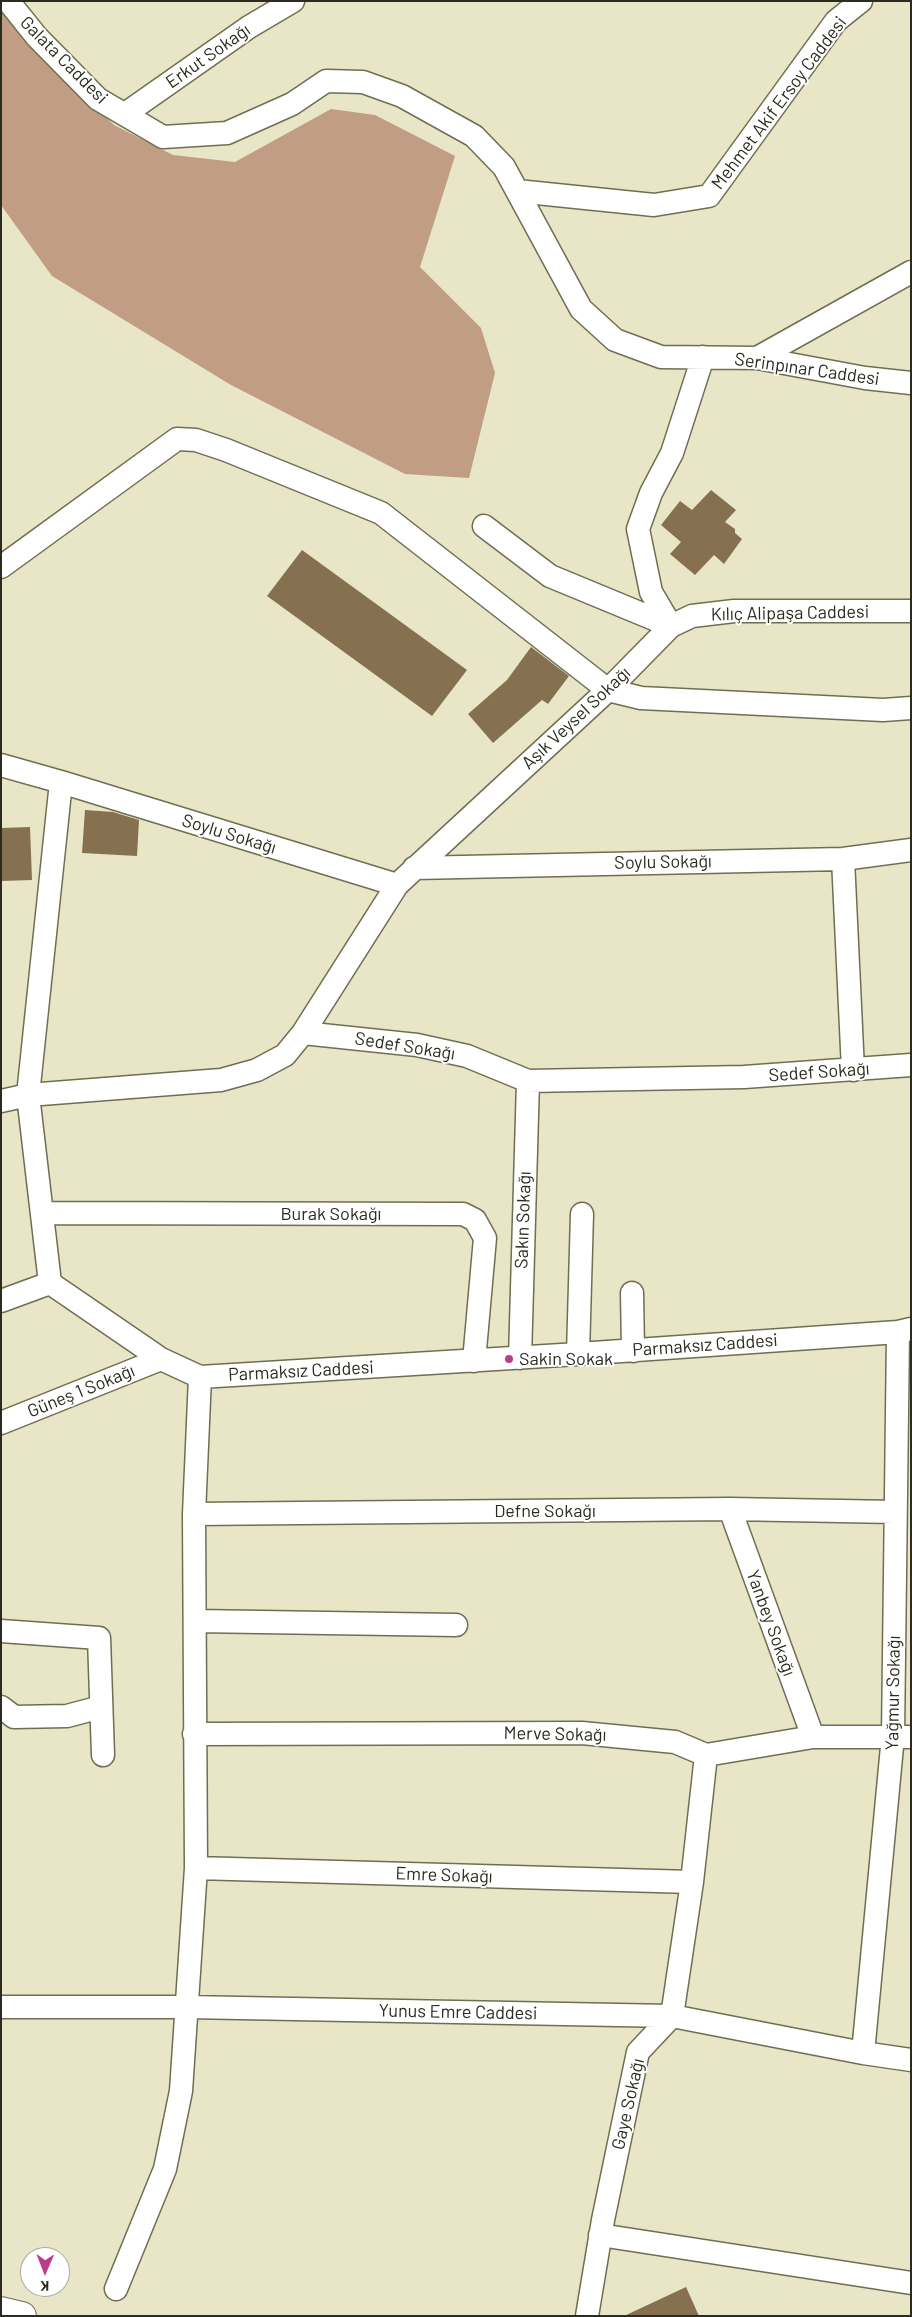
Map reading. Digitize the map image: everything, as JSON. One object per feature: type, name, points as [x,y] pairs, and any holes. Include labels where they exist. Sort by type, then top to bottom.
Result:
[{"type":"main road","points":[[1,2311],[22,2316]]},
{"type":"street","name":"Galata Caddesi","points":[[8,1],[37,38],[98,99],[124,114]]},
{"type":"street","name":"Erkut Sokağı","points":[[124,114],[250,27],[294,1]]},
{"type":"street","name":"Mehmet Akif Ersoy Caddesi","points":[[517,191],[654,206],[709,196],[836,21],[861,1]]},
{"type":"street","points":[[124,114],[163,136],[227,133],[292,104],[326,81],[363,82],[402,96],[474,136],[504,167],[517,191]]},
{"type":"street","name":"Serinpınar Caddesi","points":[[517,191],[581,309],[616,340],[661,357],[757,358],[865,378],[911,383]]},
{"type":"street","points":[[757,358],[911,272]]},
{"type":"street","points":[[671,626],[651,592],[638,529],[651,493],[672,452],[703,357]]},
{"type":"street","points":[[1,567],[177,440],[196,440],[226,450],[381,513],[608,690],[641,698],[884,710],[911,708]]},
{"type":"street","points":[[484,526],[550,576],[671,626]]},
{"type":"street","name":"Kılıç Alipaşa Caddesi","points":[[671,626],[692,616],[734,611],[911,611]]},
{"type":"street","name":"Aşık Veysel Sokağı","points":[[303,1033],[397,885],[608,690],[671,626]]},
{"type":"street","name":"Soylu Sokağı","points":[[1,765],[397,885]]},
{"type":"street","points":[[61,782],[28,1095],[50,1283],[160,1359],[200,1377],[194,1514],[196,1868],[181,2091],[165,2169],[116,2289]]},
{"type":"street","name":"Soylu Sokağı","points":[[414,868],[843,859],[911,850]]},
{"type":"street","points":[[843,859],[853,1070]]},
{"type":"street","points":[[1,1101],[28,1095],[220,1080],[258,1070],[285,1055],[303,1033]]},
{"type":"street","name":"Sedef Sokağı","points":[[303,1033],[417,1044],[466,1056],[528,1081],[744,1077],[911,1065]]},
{"type":"street","name":"Sakın Sokağı","points":[[520,1358],[528,1081]]},
{"type":"street","name":"Burak Sokağı","points":[[42,1213],[463,1214],[476,1220],[486,1238],[474,1361]]},
{"type":"street","points":[[578,1354],[582,1214]]},
{"type":"street","points":[[1,1301],[50,1283]]},
{"type":"street","points":[[632,1294],[633,1351]]},
{"type":"street","name":"Parmaksız Caddesi","points":[[200,1377],[633,1351],[904,1330]]},
{"type":"street","name":"Yağmur Sokağı","points":[[863,2053],[902,1737],[896,1512],[904,1330]]},
{"type":"street","name":"Güneş 1 Sokağı","points":[[1,1423],[160,1359]]},
{"type":"street","name":"Defne Sokağı","points":[[194,1514],[730,1509],[896,1512]]},
{"type":"street","name":"Yanbey Sokağı","points":[[730,1509],[813,1738]]},
{"type":"street","points":[[195,1621],[456,1625]]},
{"type":"street","points":[[1,1631],[99,1638],[103,1755]]},
{"type":"street","points":[[1,1707],[14,1717],[68,1716],[101,1707]]},
{"type":"street","name":"Merve Sokağı","points":[[194,1734],[582,1733],[675,1742],[706,1755]]},
{"type":"street","points":[[672,2016],[692,1882],[706,1755],[813,1738],[902,1737]]},
{"type":"street","name":"Emre Sokağı","points":[[196,1868],[692,1882]]},
{"type":"street","name":"Yunus Emre Caddesi","points":[[1,2007],[186,2007],[672,2016],[863,2053],[911,2060]]},
{"type":"street","name":"Gaye Sokağı","points":[[587,2316],[600,2235],[638,2052],[672,2016]]},
{"type":"street","points":[[600,2235],[911,2284]]},
{"type":"shaded area","points":[[1,6],[45,56],[114,125],[173,155],[235,162],[331,109],[375,115],[455,156],[420,267],[481,328],[495,373],[469,478],[405,474],[231,385],[52,276],[1,205]]},
{"type":"building","points":[[711,490],[736,510],[725,522],[735,529],[735,533],[742,539],[724,564],[714,555],[695,575],[670,554],[681,542],[661,525],[680,501],[692,510]]},
{"type":"building","points":[[302,550],[467,670],[432,716],[267,596]]},
{"type":"building","points":[[531,647],[569,676],[548,704],[542,700],[493,743],[468,714],[507,680]]},
{"type":"building","points":[[85,810],[113,812],[139,820],[137,856],[82,853]]},
{"type":"building","points":[[30,827],[32,880],[1,881],[1,828]]},
{"type":"building","points":[[686,2287],[699,2316],[624,2316]]},
{"type":"place","name":"Sakin Sokak","points":[[509,1359]]}]
